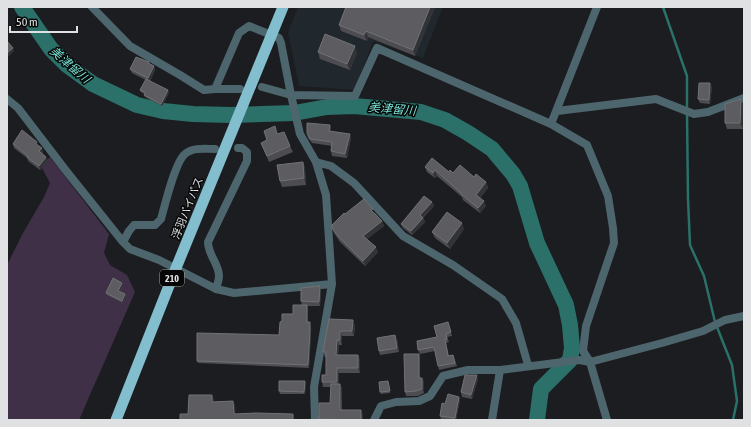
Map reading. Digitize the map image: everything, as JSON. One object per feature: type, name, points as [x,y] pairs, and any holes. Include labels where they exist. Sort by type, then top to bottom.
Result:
[{"type":"highway","name":"浮羽バイパス","points":[[116,420],[176,268],[283,7]]},
{"type":"street","points":[[92,7],[130,46],[204,90],[240,89]]},
{"type":"street","points":[[551,124],[597,7]]},
{"type":"street","points":[[215,89],[239,33],[249,26],[279,38],[300,134],[316,162],[326,195],[332,284],[314,387],[316,420]]},
{"type":"street","points":[[262,87],[291,95],[354,96],[377,48],[551,124],[587,145],[608,196],[614,242],[586,326],[583,351],[590,362],[607,420]]},
{"type":"street","points":[[557,111],[656,99],[694,114],[708,112],[744,98]]},
{"type":"street","points":[[7,99],[18,108],[67,172],[130,249],[159,260],[216,289],[234,293],[332,284]]},
{"type":"street","points":[[216,289],[219,275],[216,265],[208,250],[208,242],[247,161],[247,152],[242,148],[238,148]]},
{"type":"street","points":[[123,242],[134,225],[155,225],[161,219],[178,164],[185,154],[194,149],[215,149]]},
{"type":"street","points":[[316,162],[331,166],[354,182],[403,236],[453,265],[502,299],[516,323],[528,365]]},
{"type":"street","points":[[374,420],[381,406],[396,402],[419,400],[430,396],[443,376],[468,370],[500,370],[528,365],[579,360],[590,362],[703,331],[720,322],[744,316]]},
{"type":"street","points":[[492,420],[500,370]]},
{"type":"shaded area","points":[[298,7],[443,7],[423,58],[373,41],[355,90],[299,86],[288,32]]},
{"type":"shaded area","points":[[50,157],[109,234],[104,253],[110,265],[127,275],[135,292],[79,420],[7,420],[7,265],[50,183],[41,166]]},
{"type":"building","points":[[346,7],[430,7],[413,50],[366,31],[364,35],[339,25]]},
{"type":"building","points":[[325,34],[355,46],[347,64],[318,52]]},
{"type":"building","points":[[7,41],[13,48],[7,53]]},
{"type":"building","points":[[136,57],[149,62],[148,63],[154,66],[148,78],[130,69]]},
{"type":"building","points":[[146,79],[168,90],[161,104],[144,95],[145,93],[140,90]]},
{"type":"building","points":[[699,83],[710,83],[709,100],[698,99]]},
{"type":"building","points":[[741,99],[740,123],[725,123],[725,104]]},
{"type":"building","points":[[307,123],[330,125],[329,131],[350,134],[345,154],[331,151],[332,142],[310,139],[307,133]]},
{"type":"building","points":[[275,126],[277,134],[284,132],[290,146],[267,156],[261,143],[267,140],[264,131]]},
{"type":"building","points":[[22,130],[42,148],[39,151],[46,157],[39,166],[13,144]]},
{"type":"building","points":[[432,158],[449,172],[450,170],[453,173],[460,165],[474,177],[476,174],[486,182],[476,195],[484,201],[478,208],[435,170],[433,173],[425,167]]},
{"type":"building","points":[[303,162],[304,178],[280,181],[277,165]]},
{"type":"building","points":[[424,196],[432,202],[420,215],[423,218],[411,231],[401,224]]},
{"type":"building","points":[[364,199],[373,209],[371,210],[382,221],[363,236],[376,247],[363,261],[339,237],[332,228],[332,225],[344,213],[345,214]]},
{"type":"building","points":[[447,212],[462,223],[447,243],[432,232]]},
{"type":"building","points":[[113,278],[122,283],[118,291],[125,294],[122,301],[106,293]]},
{"type":"building","points":[[320,286],[319,302],[301,301],[301,288]]},
{"type":"building","points":[[293,305],[307,305],[307,322],[310,322],[308,365],[197,361],[197,333],[279,335],[282,314],[293,314]]},
{"type":"building","points":[[329,319],[353,320],[352,331],[340,331],[340,340],[337,340],[336,355],[358,355],[358,368],[337,368],[337,382],[322,382],[322,375],[326,375],[326,352],[323,352]]},
{"type":"building","points":[[448,322],[451,332],[446,334],[447,339],[445,339],[448,356],[453,355],[455,363],[438,366],[434,347],[418,350],[417,341],[437,337],[434,326]]},
{"type":"building","points":[[395,335],[397,348],[379,351],[377,338]]},
{"type":"building","points":[[404,354],[419,354],[419,378],[422,378],[422,389],[405,392]]},
{"type":"building","points":[[465,375],[477,375],[471,395],[461,392]]},
{"type":"building","points":[[279,381],[305,381],[304,392],[279,391]]},
{"type":"building","points":[[388,381],[390,391],[380,392],[379,382]]},
{"type":"building","points":[[331,384],[340,384],[340,410],[361,410],[361,420],[318,419],[319,403],[330,403]]},
{"type":"building","points":[[448,394],[459,397],[455,418],[440,416],[442,403],[445,404]]},
{"type":"building","points":[[189,395],[212,395],[212,402],[233,401],[234,414],[293,414],[293,420],[180,420],[180,414],[188,414]]},
{"type":"waterway","name":"美津留川","points":[[22,7],[51,49],[67,65],[93,84],[137,105],[163,111],[193,114],[231,115],[294,113],[327,107],[354,106],[421,112],[445,120],[492,149],[513,174],[520,186],[537,243],[566,305],[570,325],[572,348],[570,360],[541,389],[537,420]]},
{"type":"waterway","points":[[663,7],[687,76],[687,109]]},
{"type":"waterway","points":[[687,114],[690,245],[704,276],[715,322],[732,365],[737,401],[733,420]]}]
